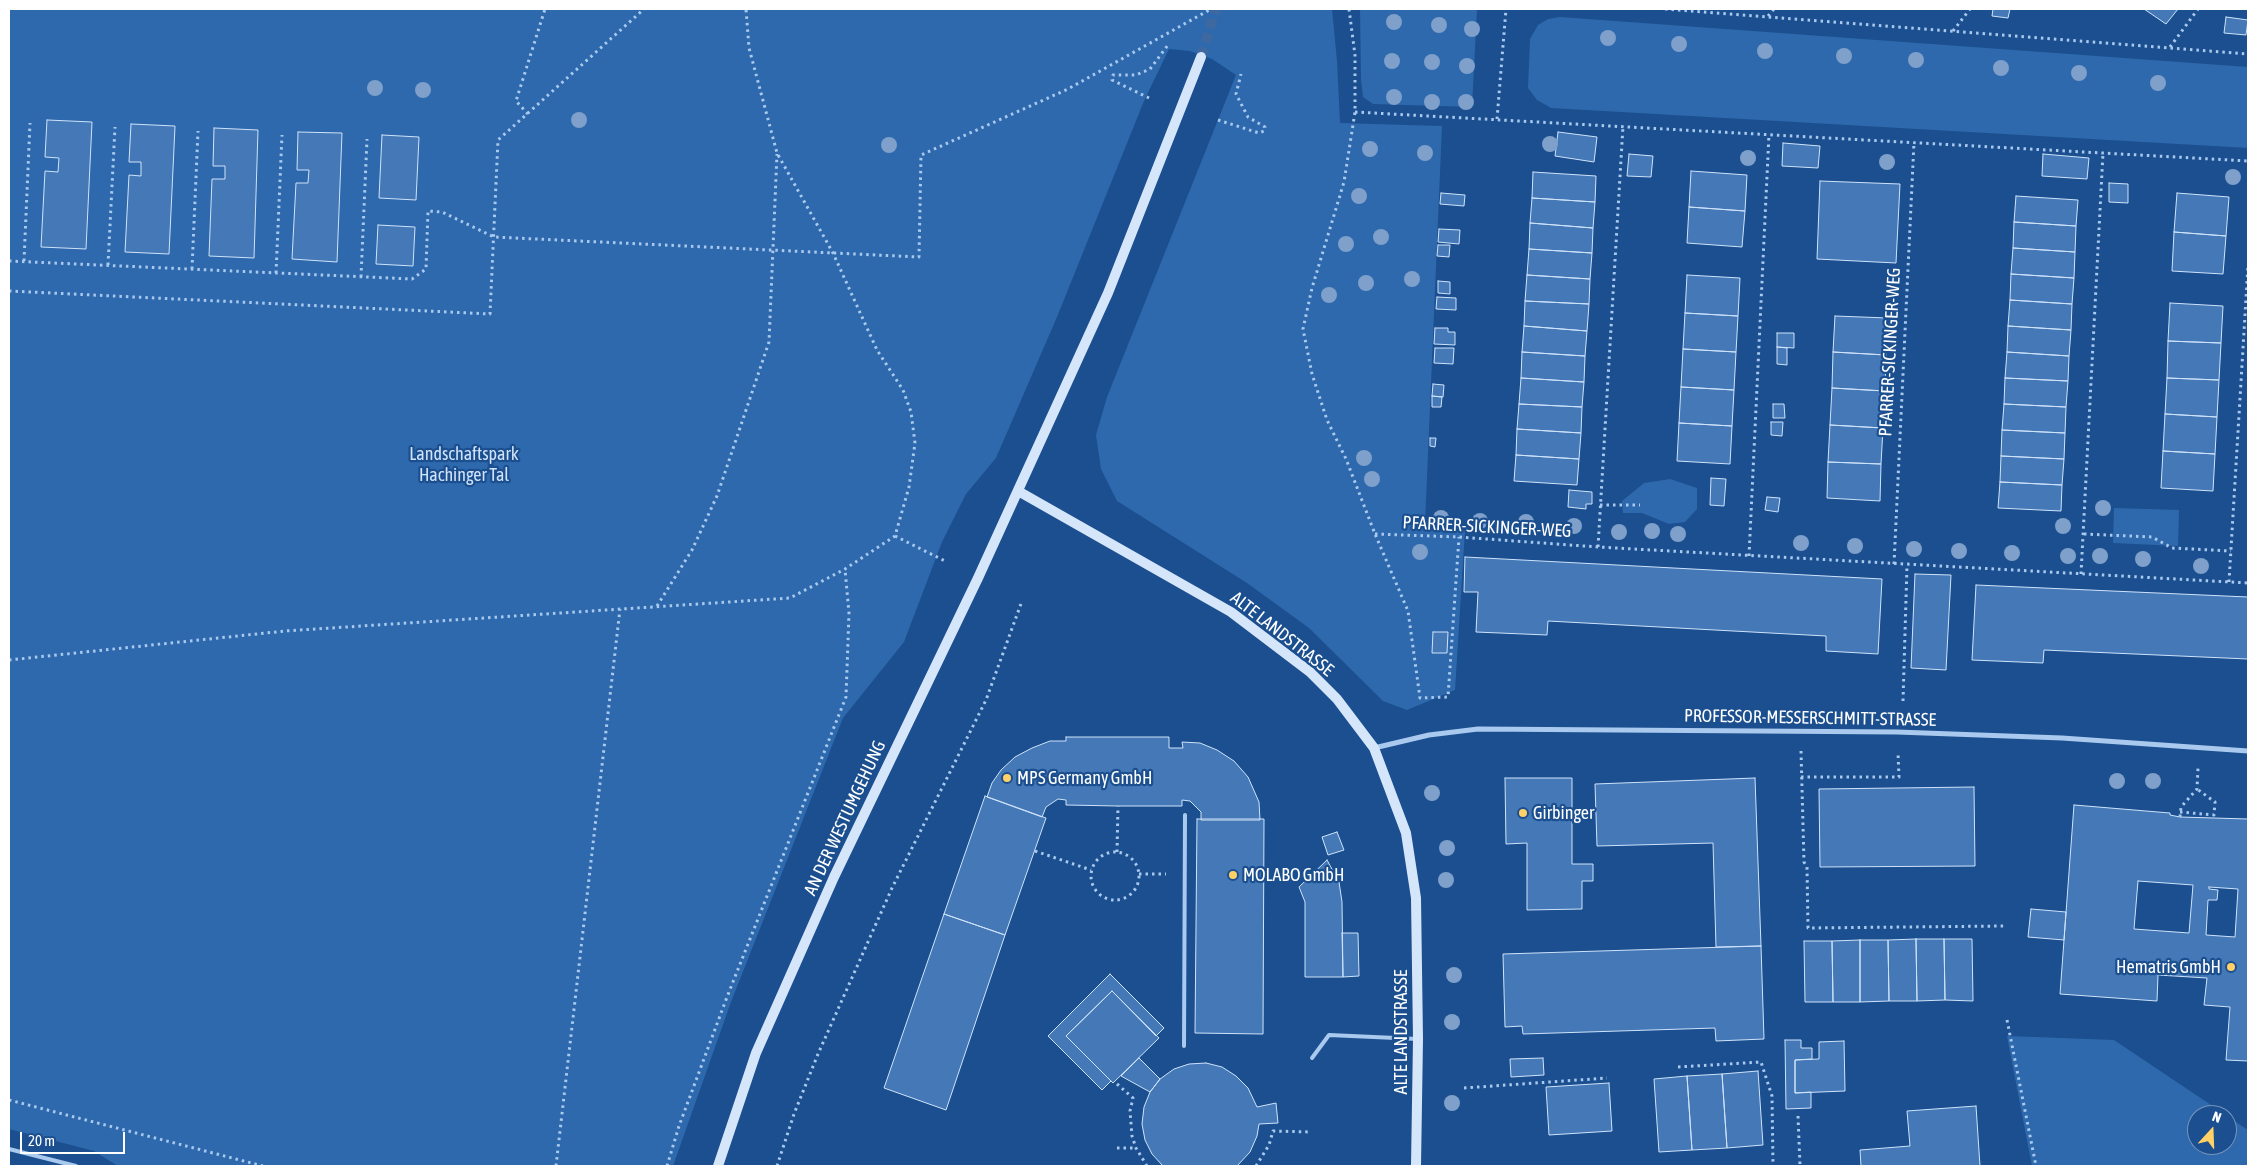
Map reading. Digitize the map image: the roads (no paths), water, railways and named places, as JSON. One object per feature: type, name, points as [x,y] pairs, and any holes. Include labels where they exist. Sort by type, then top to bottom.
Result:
[{"type":"main road","name":"AN DER WESTUMGEHUNG","points":[[718,1166],[767,1026],[834,877],[1018,490],[1108,293],[1201,57]]},
{"type":"main road","name":"ALTE LANDSTRASSE","points":[[1018,490],[1230,612],[1310,672],[1337,699],[1374,748],[1406,833],[1416,898],[1418,1039],[1416,1166]]},
{"type":"street","name":"PROFESSOR-MESSERSCHMITT-STRASSE","points":[[1374,748],[1429,735],[1478,729],[1897,732],[2062,738],[2248,751]]},
{"type":"lane","points":[[1184,1046],[1186,815]]},
{"type":"lane","points":[[1312,1058],[1329,1035],[1418,1039]]},
{"type":"lane","points":[[9,1149],[76,1166]]},
{"type":"tunnel","points":[[1201,57],[1216,9]]},
{"type":"place","name":"MPS Germany GmbH","points":[[1007,778]]},
{"type":"place","name":"Girbinger","points":[[1523,813]]},
{"type":"place","name":"MOLABO GmbH","points":[[1233,875]]},
{"type":"place","name":"Hematris GmbH","points":[[2231,967]]},
{"type":"park label","name":"Landschaftspark Hachinger Tal","points":[[464,464]]}]
